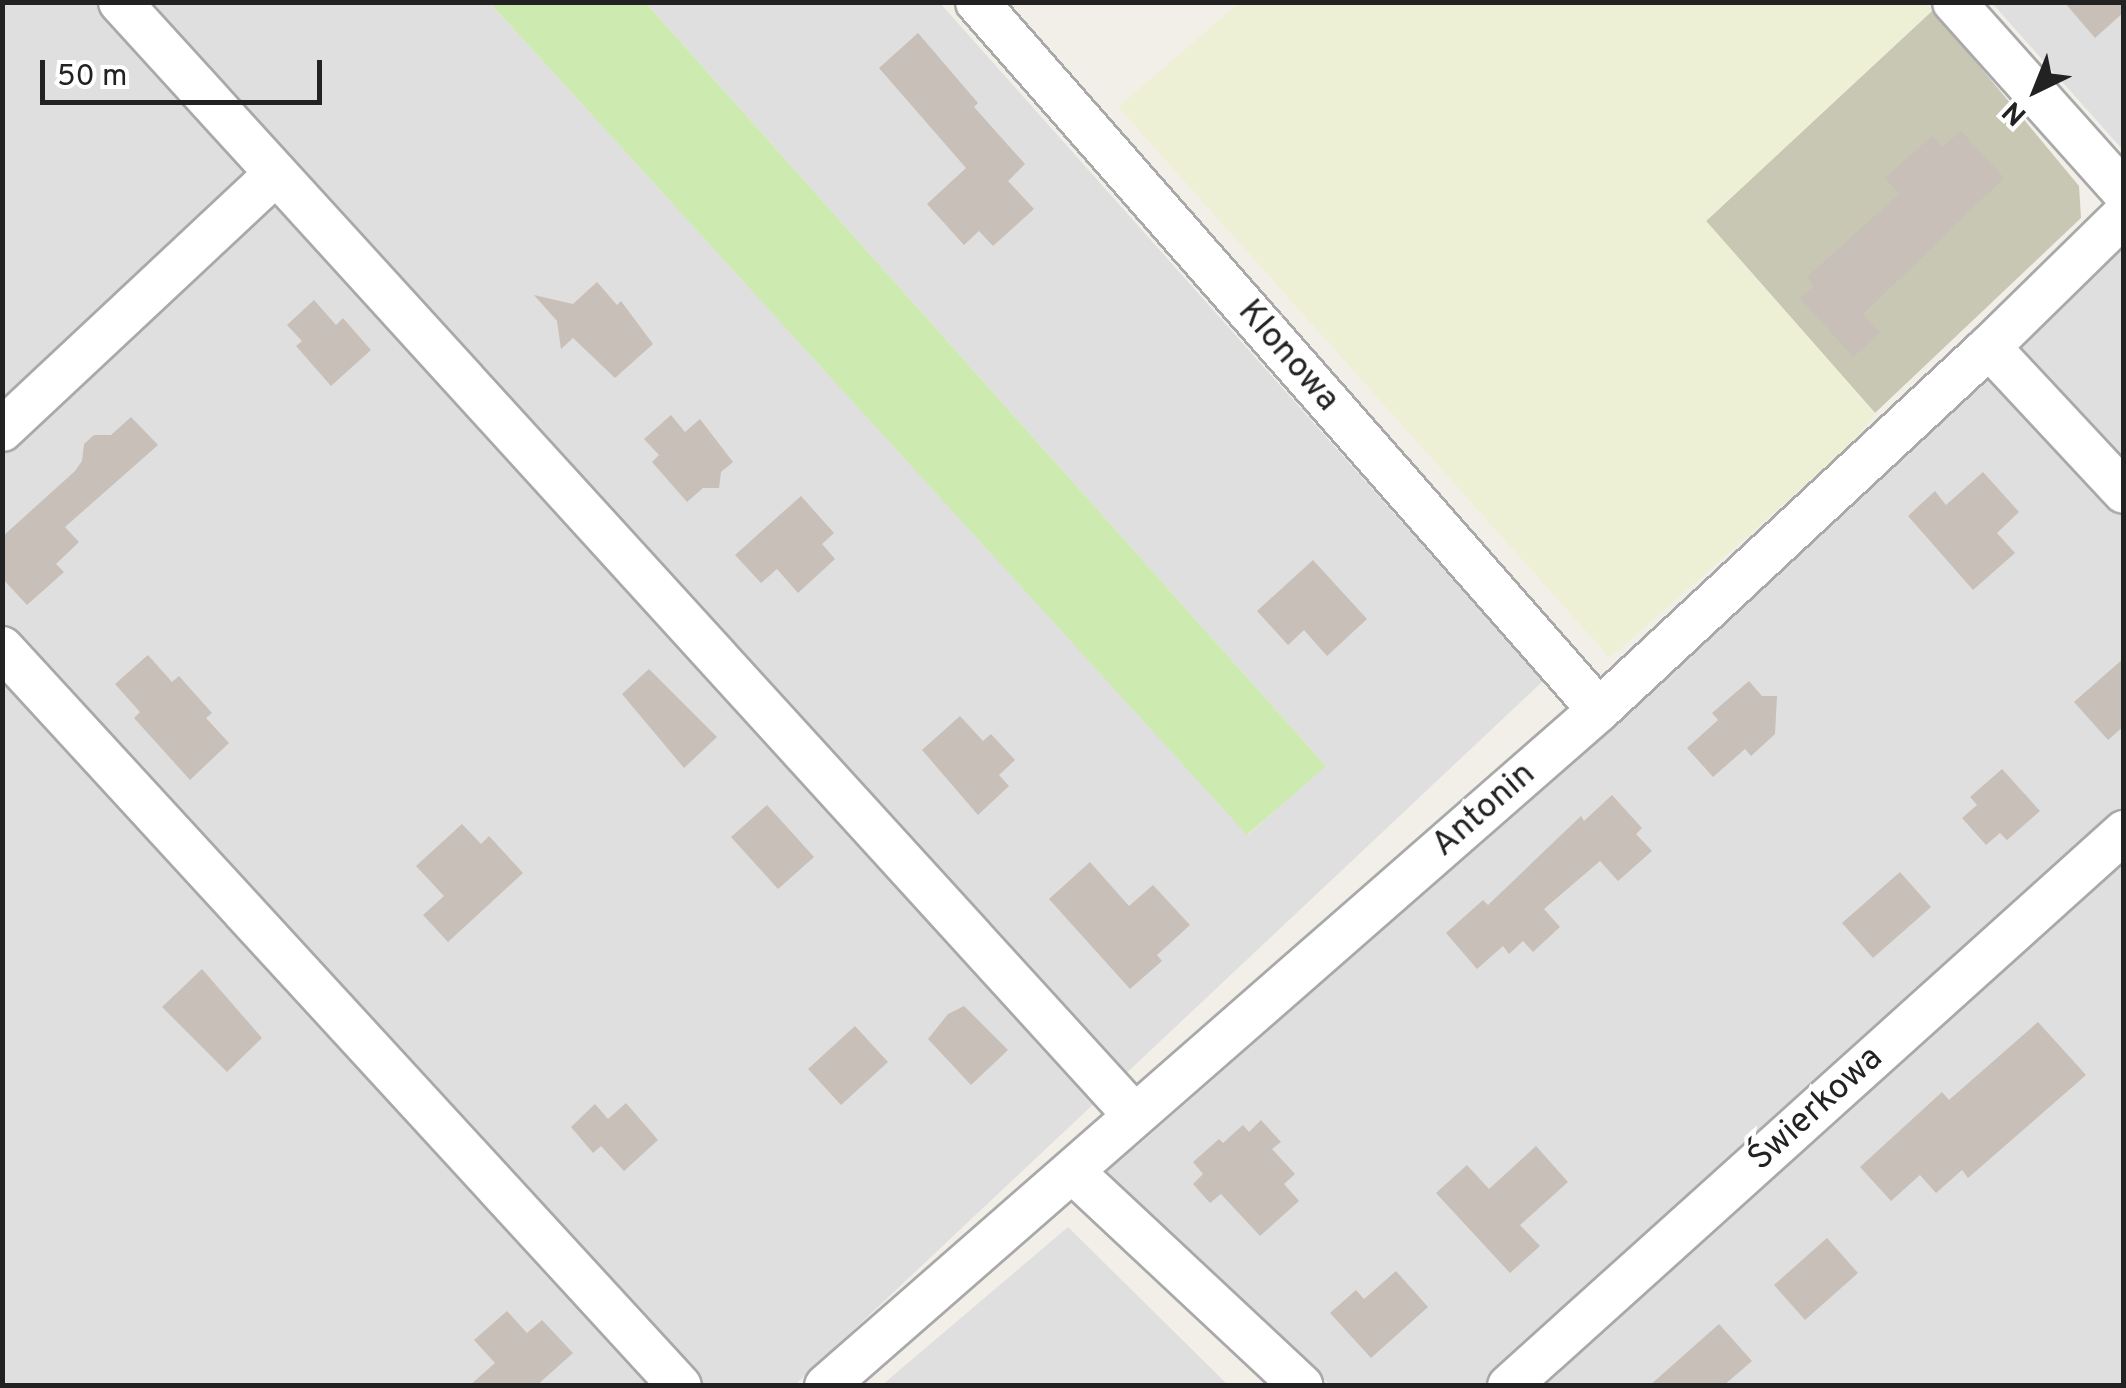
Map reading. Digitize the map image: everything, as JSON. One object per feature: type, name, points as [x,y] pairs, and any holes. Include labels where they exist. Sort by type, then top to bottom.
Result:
[{"type":"street","points":[[120,2],[1134,1115]]},
{"type":"street","name":"Klonowa","points":[[977,2],[1599,710]]},
{"type":"street","points":[[1954,2],[2124,192]]},
{"type":"street","points":[[2,430],[276,174]]},
{"type":"street","name":"Antonin","points":[[826,1386],[1599,710],[1989,347],[2124,215]]},
{"type":"street","points":[[1989,347],[2124,492]]},
{"type":"street","points":[[2,648],[680,1386]]},
{"type":"street","name":"Świerkowa","points":[[1509,1386],[2124,832]]},
{"type":"street","points":[[1073,1172],[1302,1386]]},
{"type":"shaded area","points":[[1926,2],[1933,10],[1706,221],[1875,413],[1856,440],[1610,658],[1118,107],[1239,3]]},
{"type":"shaded area","points":[[3,3],[490,3],[1248,835],[1325,765],[646,3],[940,3],[1543,681],[795,1385],[3,1386]]},
{"type":"shaded area","points":[[1992,3],[2123,3],[2123,150]]},
{"type":"shaded area","points":[[1933,10],[2079,186],[2081,218],[1875,413],[1706,221]]},
{"type":"shaded area","points":[[2123,230],[2123,1381],[2118,1386],[1330,1385],[1091,1159],[1135,1148],[1503,824],[1952,405],[1989,347],[2025,343],[2029,314]]},
{"type":"shaded area","points":[[1068,1227],[1228,1385],[882,1385]]},
{"type":"green space","points":[[490,3],[646,3],[1326,766],[1247,835]]},
{"type":"building","points":[[2064,2],[2124,2],[2124,12],[2095,38]]},
{"type":"building","points":[[918,33],[978,103],[974,107],[1025,164],[1008,181],[1034,209],[993,246],[979,231],[964,245],[927,204],[966,168],[879,68]]},
{"type":"building","points":[[1961,131],[2004,178],[1863,314],[1880,333],[1853,357],[1800,298],[1814,286],[1807,277],[1899,194],[1885,178],[1932,136],[1942,147]]},
{"type":"building","points":[[597,282],[617,305],[621,301],[653,344],[615,378],[573,338],[561,349],[557,321],[534,295],[573,304]]},
{"type":"building","points":[[314,300],[336,325],[343,318],[371,350],[331,386],[296,346],[302,341],[287,325]]},
{"type":"building","points":[[671,415],[685,432],[700,419],[733,462],[721,472],[719,488],[703,488],[687,502],[652,462],[659,455],[644,439]]},
{"type":"building","points":[[131,417],[158,445],[65,527],[79,542],[56,564],[64,572],[27,605],[2,578],[2,537],[75,471],[82,461],[84,444],[94,435],[111,435]]},
{"type":"building","points":[[1983,472],[2019,512],[1997,533],[2015,553],[1973,590],[1908,516],[1935,491],[1946,505]]},
{"type":"building","points":[[801,496],[834,533],[822,544],[835,559],[798,593],[777,569],[761,583],[735,555]]},
{"type":"building","points":[[1313,560],[1367,619],[1327,656],[1304,630],[1288,645],[1257,611]]},
{"type":"building","points":[[148,655],[172,682],[179,676],[212,713],[206,718],[229,743],[190,780],[134,718],[140,712],[115,684]]},
{"type":"building","points":[[2124,658],[2124,726],[2108,740],[2074,702]]},
{"type":"building","points":[[649,669],[717,737],[684,768],[622,694]]},
{"type":"building","points":[[1749,681],[1762,696],[1777,696],[1775,734],[1751,756],[1745,749],[1713,777],[1687,748],[1718,720],[1712,713]]},
{"type":"building","points":[[960,716],[983,741],[991,734],[1015,760],[999,775],[1009,786],[978,815],[922,750]]},
{"type":"building","points":[[2002,769],[2040,811],[2007,840],[2000,833],[1986,845],[1962,818],[1977,805],[1970,797]]},
{"type":"building","points":[[1612,795],[1642,828],[1636,834],[1652,851],[1618,881],[1600,861],[1544,909],[1560,927],[1533,952],[1523,941],[1509,954],[1503,946],[1477,969],[1446,933],[1483,900],[1488,905],[1581,816],[1584,821]]},
{"type":"building","points":[[767,805],[814,857],[778,889],[731,837]]},
{"type":"building","points":[[462,824],[481,844],[489,836],[523,873],[448,942],[423,915],[444,896],[416,866]]},
{"type":"building","points":[[1090,862],[1129,906],[1153,885],[1190,925],[1157,955],[1162,961],[1130,989],[1049,899]]},
{"type":"building","points":[[1900,872],[1931,907],[1873,958],[1842,923]]},
{"type":"building","points":[[202,969],[262,1038],[227,1072],[162,1007]]},
{"type":"building","points":[[964,1006],[1008,1050],[971,1085],[928,1039],[948,1014]]},
{"type":"building","points":[[2038,1022],[2086,1075],[1968,1178],[1962,1170],[1936,1193],[1920,1175],[1891,1201],[1860,1167],[1942,1092],[1949,1100]]},
{"type":"building","points":[[855,1026],[888,1062],[841,1105],[808,1069]]},
{"type":"building","points":[[626,1103],[658,1140],[624,1171],[601,1146],[593,1153],[571,1127],[595,1104],[608,1119]]},
{"type":"building","points":[[1261,1120],[1281,1142],[1272,1149],[1295,1174],[1284,1184],[1299,1201],[1260,1236],[1221,1194],[1210,1203],[1193,1184],[1203,1174],[1193,1162],[1219,1139],[1223,1143],[1243,1125],[1249,1132]]},
{"type":"building","points":[[1536,1146],[1568,1182],[1520,1225],[1540,1246],[1510,1273],[1436,1193],[1467,1165],[1489,1189]]},
{"type":"building","points":[[1827,1238],[1858,1273],[1805,1320],[1774,1285]]},
{"type":"building","points":[[1396,1271],[1428,1307],[1371,1358],[1330,1313],[1356,1290],[1364,1299]]},
{"type":"building","points":[[507,1311],[527,1333],[542,1320],[573,1353],[536,1386],[469,1386],[495,1363],[474,1340]]},
{"type":"building","points":[[1719,1324],[1752,1361],[1723,1386],[1649,1386]]}]
